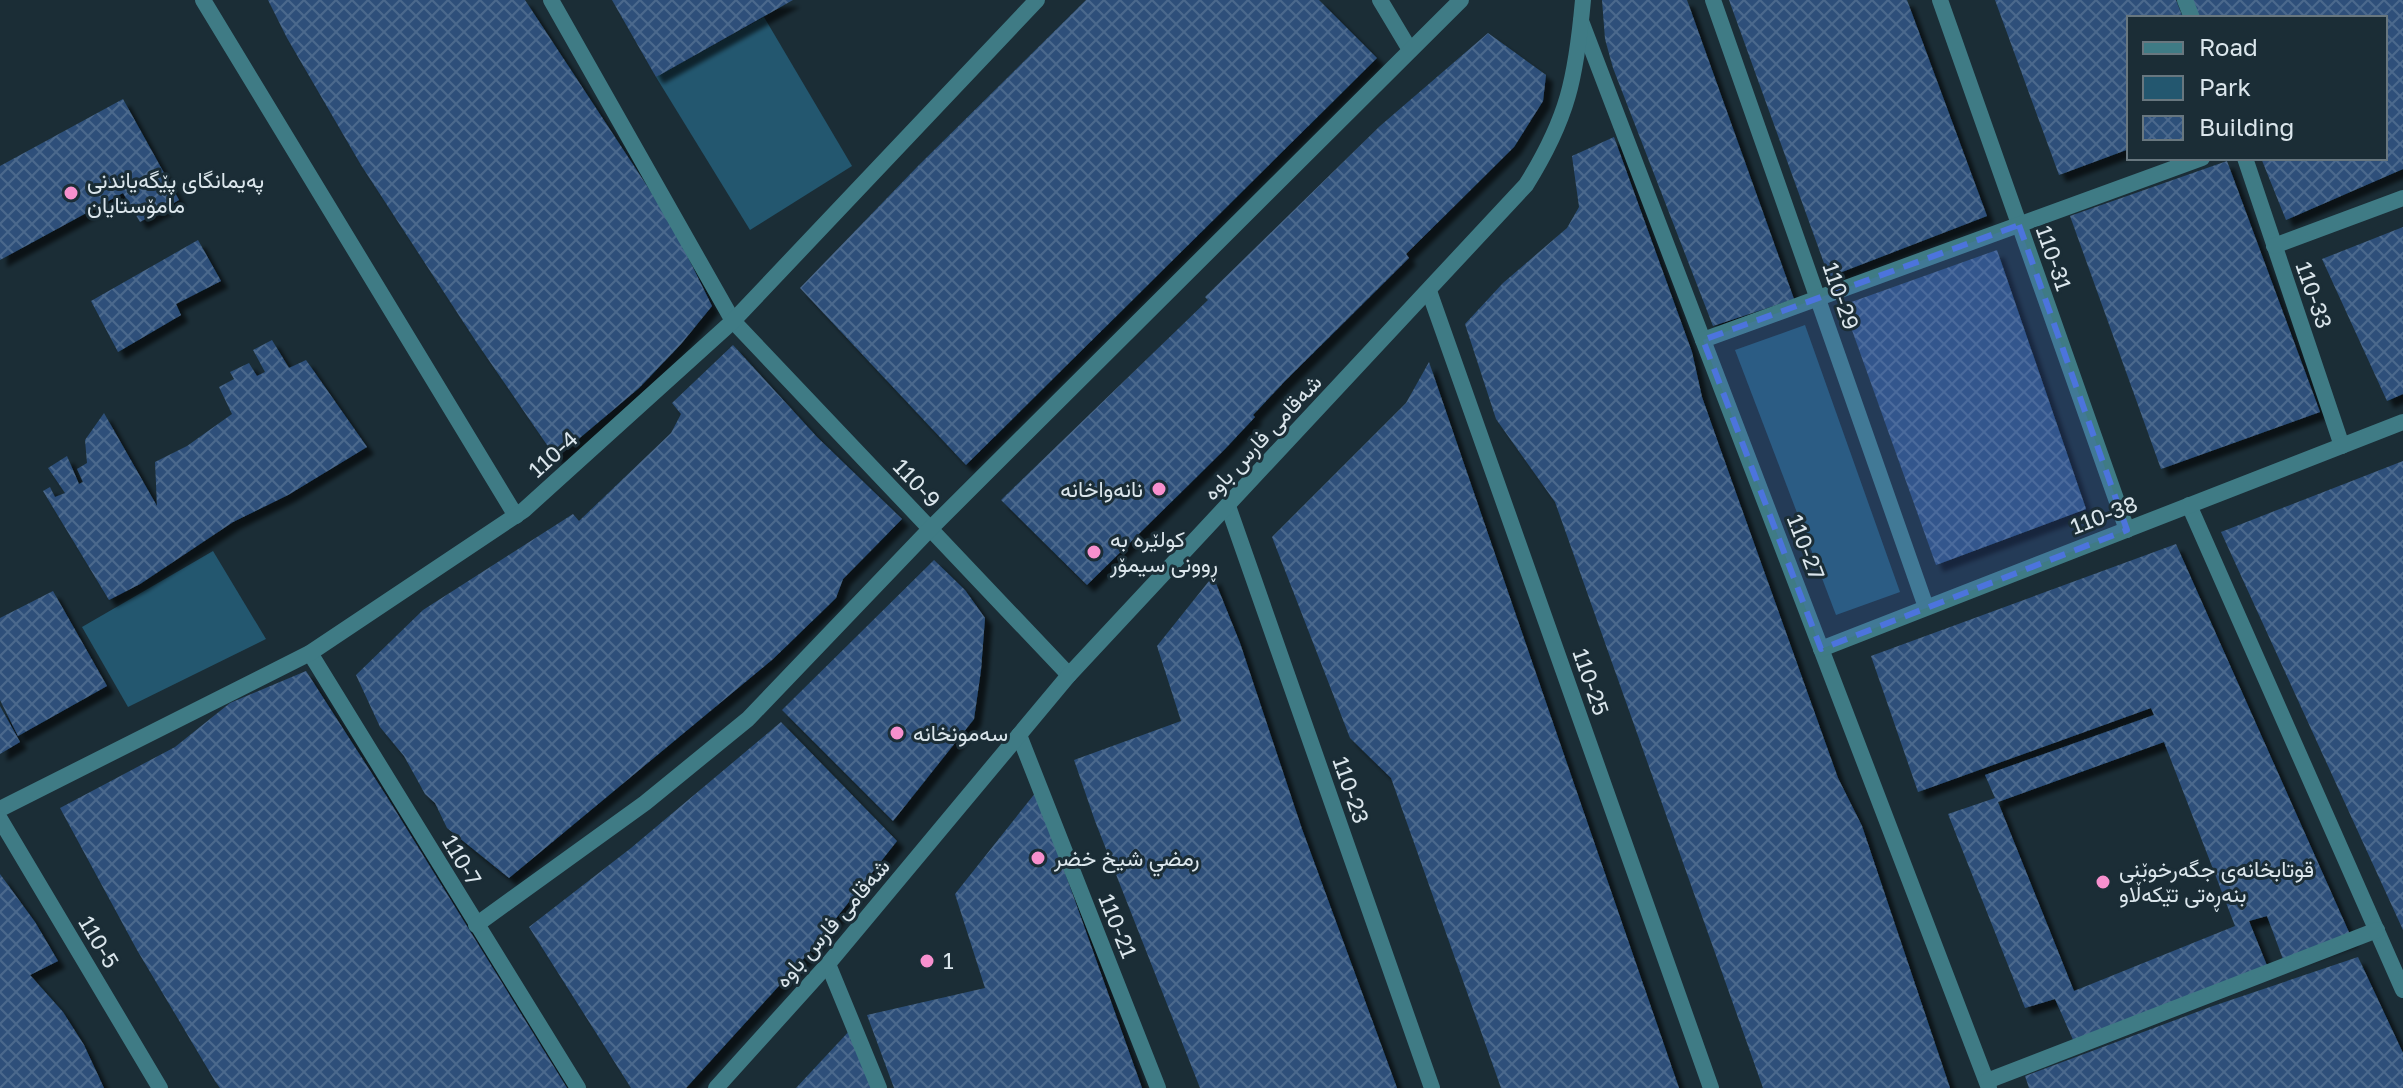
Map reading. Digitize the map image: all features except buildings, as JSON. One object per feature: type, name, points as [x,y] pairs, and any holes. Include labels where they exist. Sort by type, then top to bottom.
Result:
[{"type":"street","points":[[203,0],[516,516]]},
{"type":"street","name":"110-9","points":[[551,0],[733,321],[1069,675]]},
{"type":"street","name":"110-4","points":[[0,809],[310,653],[516,516],[733,321],[1037,0]]},
{"type":"street","points":[[1380,0],[1410,50]]},
{"type":"street","points":[[476,925],[645,803],[748,719],[930,529],[1461,0]]},
{"type":"street","name":"شەقامی فارس باوە","points":[[716,1088],[828,964],[1069,675],[1526,185],[1549,148],[1566,108],[1577,65],[1583,0]]},
{"type":"street","name":"110-29","points":[[1713,0],[1926,607]]},
{"type":"street","name":"110-31","points":[[1940,0],[2127,530]]},
{"type":"street","name":"110-27","points":[[1581,21],[1988,1085]]},
{"type":"street","points":[[1703,340],[2197,160]]},
{"type":"street","name":"110-33","points":[[2246,160],[2342,446]]},
{"type":"street","points":[[2274,246],[2403,198]]},
{"type":"street","name":"110-25","points":[[1429,291],[1711,1088]]},
{"type":"street","name":"110-38","points":[[1821,649],[2403,422]]},
{"type":"street","points":[[2189,505],[2403,990]]},
{"type":"street","name":"110-23","points":[[1228,506],[1432,1088]]},
{"type":"street","name":"110-7","points":[[310,653],[578,1088]]},
{"type":"street","name":"110-21","points":[[1019,735],[1158,1088]]},
{"type":"street","name":"110-5","points":[[0,819],[160,1088]]},
{"type":"street","points":[[1988,1085],[2377,930]]},
{"type":"street","points":[[828,964],[879,1088]]},
{"type":"highlighted area","points":[[2019,225],[2127,530],[1821,649],[1703,340]]},
{"type":"green space","points":[[764,17],[852,166],[750,230],[656,77]]},
{"type":"green space","points":[[1805,325],[1900,592],[1836,615],[1735,350]]},
{"type":"green space","points":[[213,551],[266,639],[128,707],[82,627]]},
{"type":"place","name":"پەیمانگای پێگەیاندنی مامۆستایان","points":[[71,193]]},
{"type":"place","name":"نانەواخانە","points":[[1159,489]]},
{"type":"place","name":"کولێرە بە ڕوونی سیمۆر","points":[[1094,552]]},
{"type":"place","name":"سەمونخانە","points":[[897,733]]},
{"type":"place","name":"رمضي شيخ خضر","points":[[1038,858]]},
{"type":"place","name":"قوتابخانەی جگەرخوێنی بنەڕەتی تێکەڵاو","points":[[2103,882]]},
{"type":"place","name":"1","points":[[927,961]]}]
